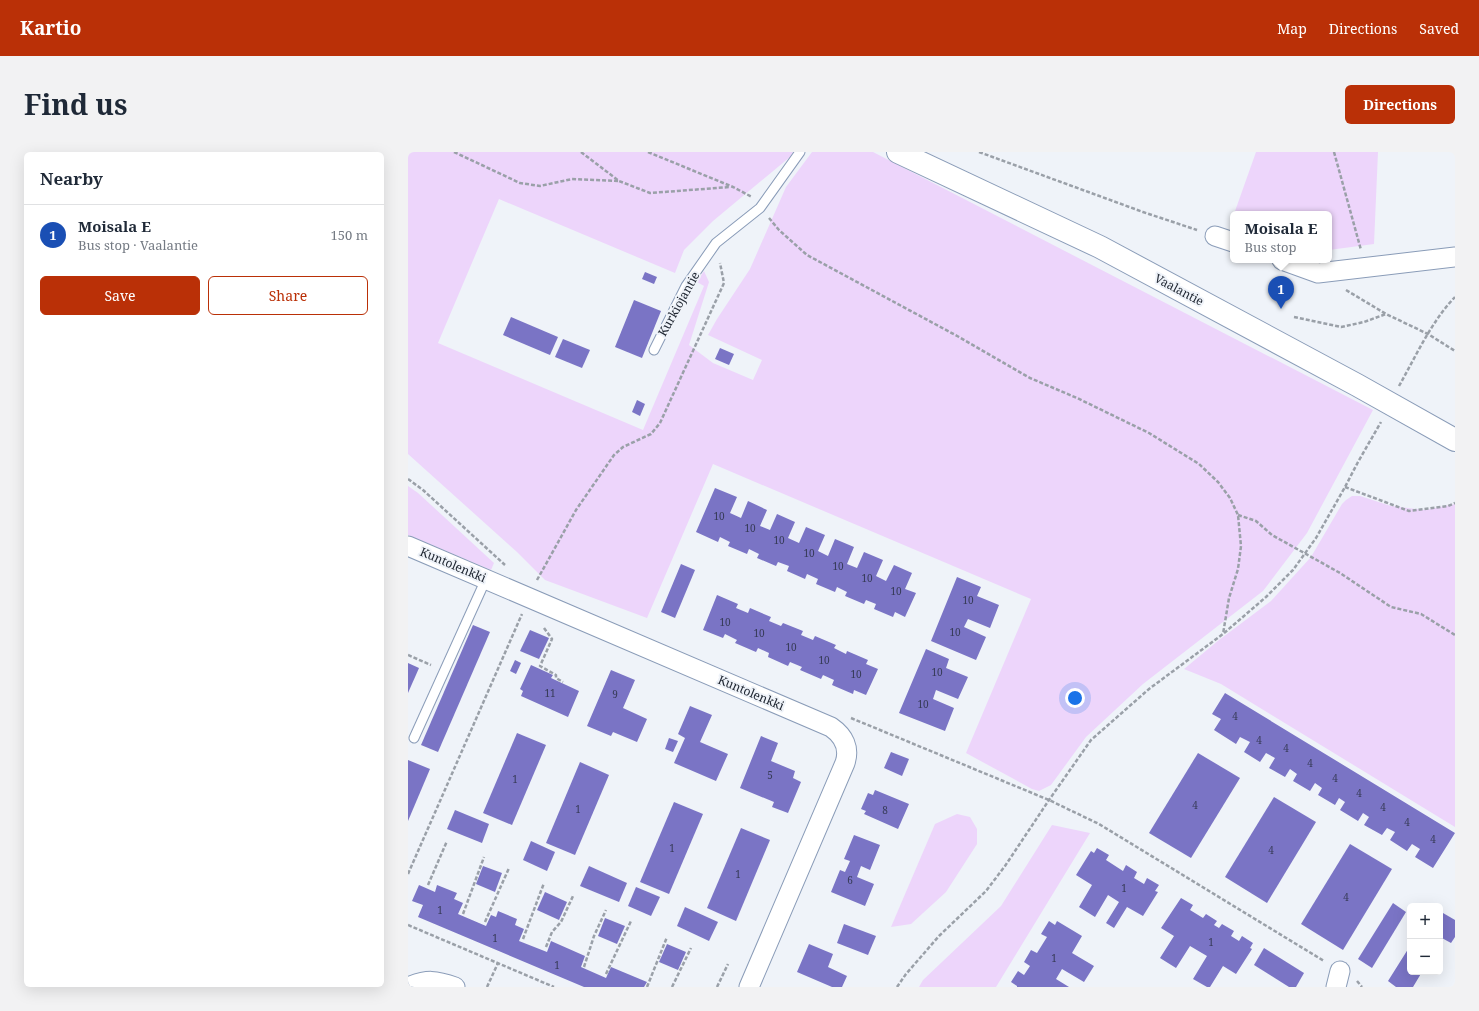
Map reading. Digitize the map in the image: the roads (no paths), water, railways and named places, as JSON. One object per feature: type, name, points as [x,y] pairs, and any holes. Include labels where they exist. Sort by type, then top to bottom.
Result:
[{"type":"street","name":"Vaalantie","points":[[898,152],[1100,247],[1357,385],[1455,440]]},
{"type":"street","points":[[1290,263],[1318,273],[1455,257]]},
{"type":"street","name":"Kuntolenkki","points":[[408,546],[486,579],[532,591],[837,731],[845,742],[847,756],[845,763],[749,987]]},
{"type":"street","points":[[408,987],[425,981],[439,981],[455,987]]},
{"type":"lane","name":"Kurkiojantie","points":[[654,350],[686,286],[716,243],[760,208],[800,152]]},
{"type":"lane","points":[[414,738],[486,579]]},
{"type":"place","name":"Moisala E","points":[[1281,309]]}]
